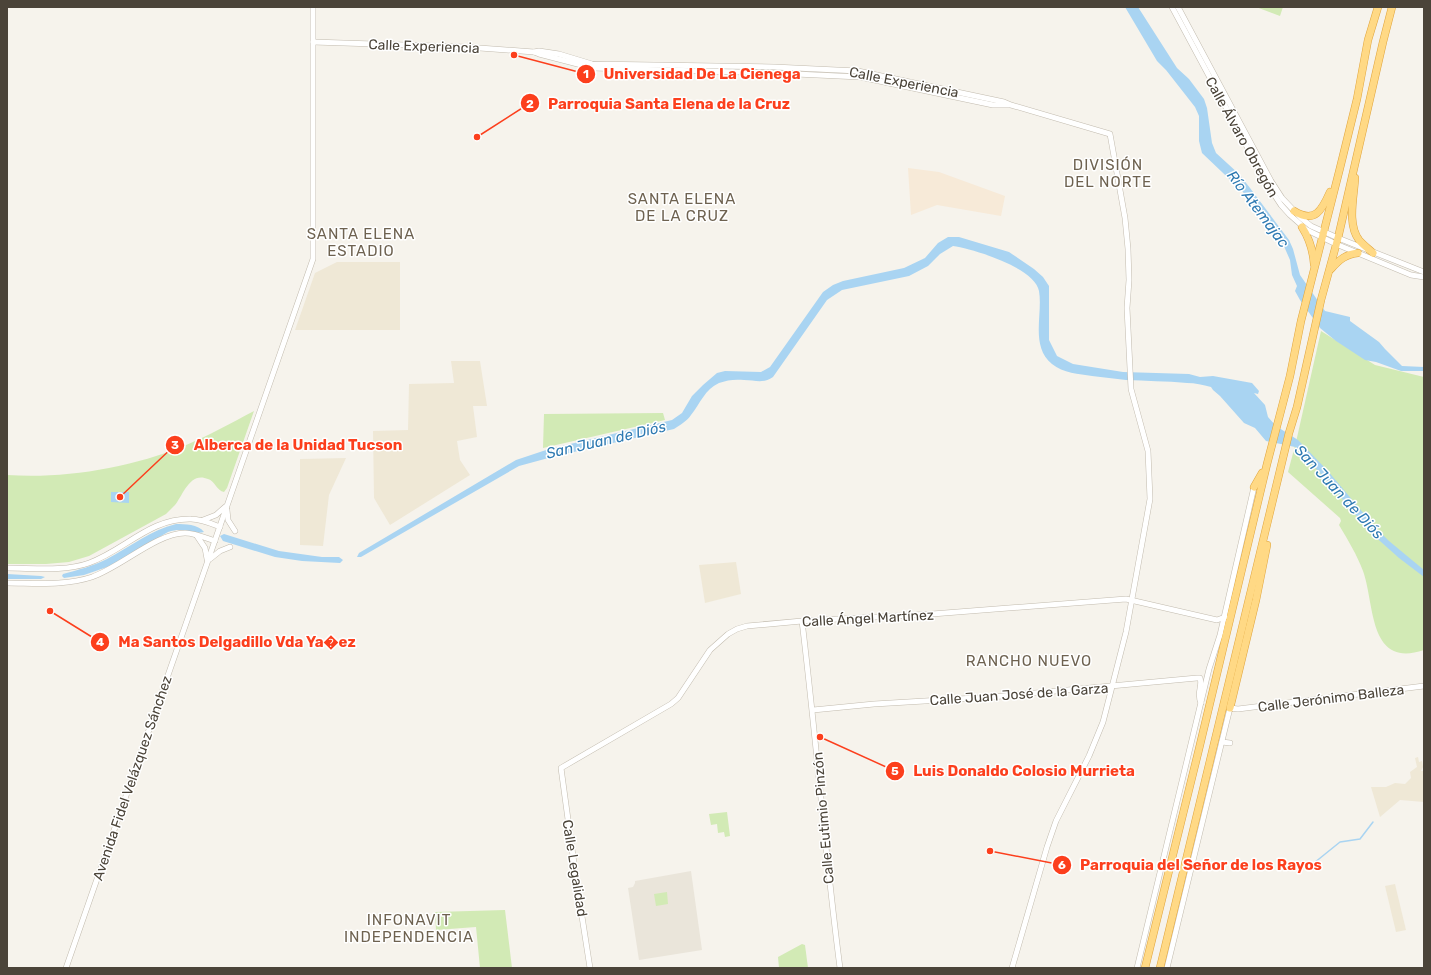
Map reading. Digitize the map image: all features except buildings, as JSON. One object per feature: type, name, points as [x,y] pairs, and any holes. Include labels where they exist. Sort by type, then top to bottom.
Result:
[{"type":"highway","points":[[1146,968],[1267,464],[1290,376],[1301,321],[1340,168],[1376,7]]},
{"type":"highway","points":[[1160,968],[1272,509],[1289,433],[1297,407],[1321,300],[1337,241],[1392,7]]},
{"type":"highway","points":[[1354,166],[1355,180],[1353,214],[1355,229],[1360,241],[1373,252]]},
{"type":"highway","points":[[1294,211],[1301,214],[1314,215],[1321,211],[1340,168]]},
{"type":"highway","points":[[1302,227],[1311,246],[1314,271]]},
{"type":"highway","points":[[1329,270],[1342,258],[1350,254],[1358,253]]},
{"type":"highway","points":[[1254,487],[1267,464]]},
{"type":"highway","points":[[1234,708],[1266,556],[1272,509]]},
{"type":"highway","points":[[1241,550],[1249,538],[1247,524]]},
{"type":"street","name":"Avenida Fidel Velázquez Sánchez","points":[[66,968],[313,259],[313,7]]},
{"type":"street","name":"Calle Álvaro Obregón","points":[[1172,7],[1281,205],[1302,227],[1337,241]]},
{"type":"street","name":"Calle Álvaro Obregón","points":[[1178,7],[1271,181],[1282,198],[1294,211],[1310,226],[1323,235]]},
{"type":"street","name":"Calle Experiencia","points":[[313,42],[466,47],[534,52],[593,68],[860,77],[993,105],[1011,105],[1110,134],[1125,218],[1128,249],[1129,280],[1127,308],[1131,390],[1148,452],[1150,499],[1132,600]]},
{"type":"street","points":[[1337,241],[1373,252],[1424,272]]},
{"type":"street","points":[[1337,241],[1358,253],[1412,275],[1424,278]]},
{"type":"street","points":[[1137,968],[1156,896],[1176,803],[1209,669],[1225,617],[1247,524],[1254,487]]},
{"type":"street","points":[[203,520],[216,515],[227,505]]},
{"type":"street","points":[[227,505],[228,520],[235,531]]},
{"type":"street","points":[[7,568],[74,567],[88,563],[104,556],[158,524],[178,519],[203,520],[220,527]]},
{"type":"street","points":[[7,583],[56,583],[78,581],[92,577],[108,570],[162,539],[175,534],[186,533],[215,541]]},
{"type":"street","points":[[197,535],[205,548],[207,565]]},
{"type":"street","points":[[207,565],[216,553],[230,547]]},
{"type":"street","name":"Calle Ángel Martínez","points":[[561,768],[671,704],[678,698],[710,650],[728,634],[747,626],[1126,599],[1218,620],[1225,617]]},
{"type":"street","points":[[1012,968],[1056,821],[1094,746],[1103,722],[1113,687],[1132,600]]},
{"type":"street","name":"Calle Eutimio Pinzón","points":[[802,621],[813,710],[830,894],[840,968]]},
{"type":"street","name":"Calle Juan José de la Garza","points":[[813,710],[1113,687],[1199,678],[1201,682],[1198,695],[1201,703]]},
{"type":"street","name":"Calle Jerónimo Balleza","points":[[1234,708],[1424,686]]},
{"type":"street","points":[[1167,968],[1222,742],[1234,708]]},
{"type":"street","points":[[1222,742],[1230,743]]},
{"type":"street","name":"Calle Legalidad","points":[[561,768],[574,867],[590,968]]},
{"type":"street","points":[[1189,852],[1199,837]]},
{"type":"shaded area","points":[[908,168],[939,172],[1005,196],[1001,216],[937,205],[911,215]]},
{"type":"shaded area","points":[[337,262],[400,262],[400,330],[295,330],[315,273]]},
{"type":"shaded area","points":[[451,361],[480,361],[487,406],[473,406],[477,437],[457,441],[460,460],[470,475],[390,525],[374,498],[373,431],[408,430],[409,384],[454,383]]},
{"type":"shaded area","points":[[346,458],[329,495],[323,546],[300,545],[300,459]]},
{"type":"shaded area","points":[[736,562],[741,594],[705,603],[699,565]]},
{"type":"shaded area","points":[[1418,757],[1419,762],[1422,761],[1423,767],[1421,771],[1424,771],[1424,802],[1400,800],[1380,817],[1371,787],[1386,787],[1395,783],[1405,784],[1411,778],[1410,772],[1417,767],[1415,758]]},
{"type":"shaded area","points":[[691,871],[702,950],[639,960],[628,888],[633,887],[635,881]]},
{"type":"shaded area","points":[[1395,884],[1406,930],[1396,932],[1385,886]]},
{"type":"green space","points":[[1256,7],[1283,7],[1280,16]]},
{"type":"green space","points":[[1321,331],[1375,365],[1424,377],[1424,650],[1406,653],[1393,650],[1383,642],[1377,630],[1373,616],[1363,571],[1355,553],[1339,525],[1341,521],[1340,518],[1288,472]]},
{"type":"green space","points":[[254,411],[227,488],[224,492],[208,479],[202,477],[196,478],[188,485],[175,505],[166,514],[89,556],[69,562],[46,564],[7,564],[7,475],[51,475],[119,466],[163,454],[184,446]]},
{"type":"green space","points":[[663,413],[665,420],[543,448],[544,414]]},
{"type":"green space","points":[[727,812],[730,836],[725,837],[724,832],[718,833],[717,824],[711,825],[709,814]]},
{"type":"green space","points":[[667,892],[668,904],[656,906],[654,894]]},
{"type":"green space","points":[[505,910],[512,968],[480,968],[476,927],[436,930],[435,912]]},
{"type":"green space","points":[[802,944],[805,945],[808,968],[779,968],[778,957]]},
{"type":"water","name":"Río Atemajac","points":[[1125,7],[1138,7],[1177,68],[1189,79],[1204,99],[1207,108],[1212,143],[1216,153],[1239,174],[1289,240],[1300,275],[1325,311],[1350,317],[1350,321],[1379,342],[1402,366],[1424,367],[1424,371],[1401,371],[1376,362],[1365,360],[1336,341],[1320,328],[1295,291],[1297,286],[1292,275],[1290,260],[1283,244],[1243,192],[1202,153],[1199,141],[1199,116],[1195,107],[1166,70],[1157,61]]},
{"type":"water","name":"San Juan de Diós","points":[[948,237],[959,237],[1009,252],[1043,277],[1049,286],[1049,340],[1057,356],[1073,364],[1123,372],[1189,374],[1200,377],[1213,376],[1252,383],[1259,391],[1258,394],[1254,393],[1265,405],[1268,417],[1276,426],[1298,440],[1327,470],[1376,528],[1389,541],[1424,570],[1424,577],[1399,558],[1371,533],[1322,475],[1295,447],[1266,441],[1255,428],[1244,423],[1211,387],[1193,383],[1126,380],[1082,375],[1056,367],[1045,357],[1041,348],[1039,339],[1040,300],[1039,291],[1035,283],[1016,267],[988,255],[953,246],[940,254],[928,266],[909,276],[842,290],[827,300],[773,377],[762,381],[728,380],[719,383],[706,393],[688,419],[674,429],[519,466],[361,557],[357,557],[359,553],[516,460],[549,449],[672,420],[682,413],[692,396],[717,373],[725,371],[761,372],[770,367],[823,292],[833,285],[843,281],[904,268],[925,258],[938,243]]},
{"type":"water","points":[[111,492],[129,492],[129,503],[111,502]]},
{"type":"water","points":[[176,524],[195,526],[204,532],[199,533],[174,530],[110,566],[84,575],[64,578],[62,576],[63,574],[85,568],[102,561],[158,530]]},
{"type":"water","points":[[224,534],[279,551],[322,557],[339,557],[343,560],[340,563],[302,561],[275,557],[223,541],[220,536]]},
{"type":"water","points":[[7,574],[45,577],[41,579],[7,579]]},
{"type":"waterway","points":[[1309,867],[1340,842],[1360,839],[1373,822]]},
{"type":"place","name":"Universidad De La Cienega","points":[[514,55]]},
{"type":"place","name":"Parroquia Santa Elena de la Cruz","points":[[477,137]]},
{"type":"place","name":"Alberca de la Unidad Tucson","points":[[120,497]]},
{"type":"place","name":"Ma Santos Delgadillo Vda Ya�ez","points":[[50,611]]},
{"type":"place","name":"Luis Donaldo Colosio Murrieta","points":[[820,737]]},
{"type":"place","name":"Parroquia del Señor de los Rayos","points":[[990,851]]},
{"type":"district","name":"DIVISIÓN DEL NORTE","points":[[1108,174]]},
{"type":"district","name":"SANTA ELENA DE LA CRUZ","points":[[682,208]]},
{"type":"district","name":"SANTA ELENA ESTADIO","points":[[361,242]]},
{"type":"district","name":"RANCHO NUEVO","points":[[1029,661]]},
{"type":"district","name":"INFONAVIT INDEPENDENCIA","points":[[409,928]]}]
